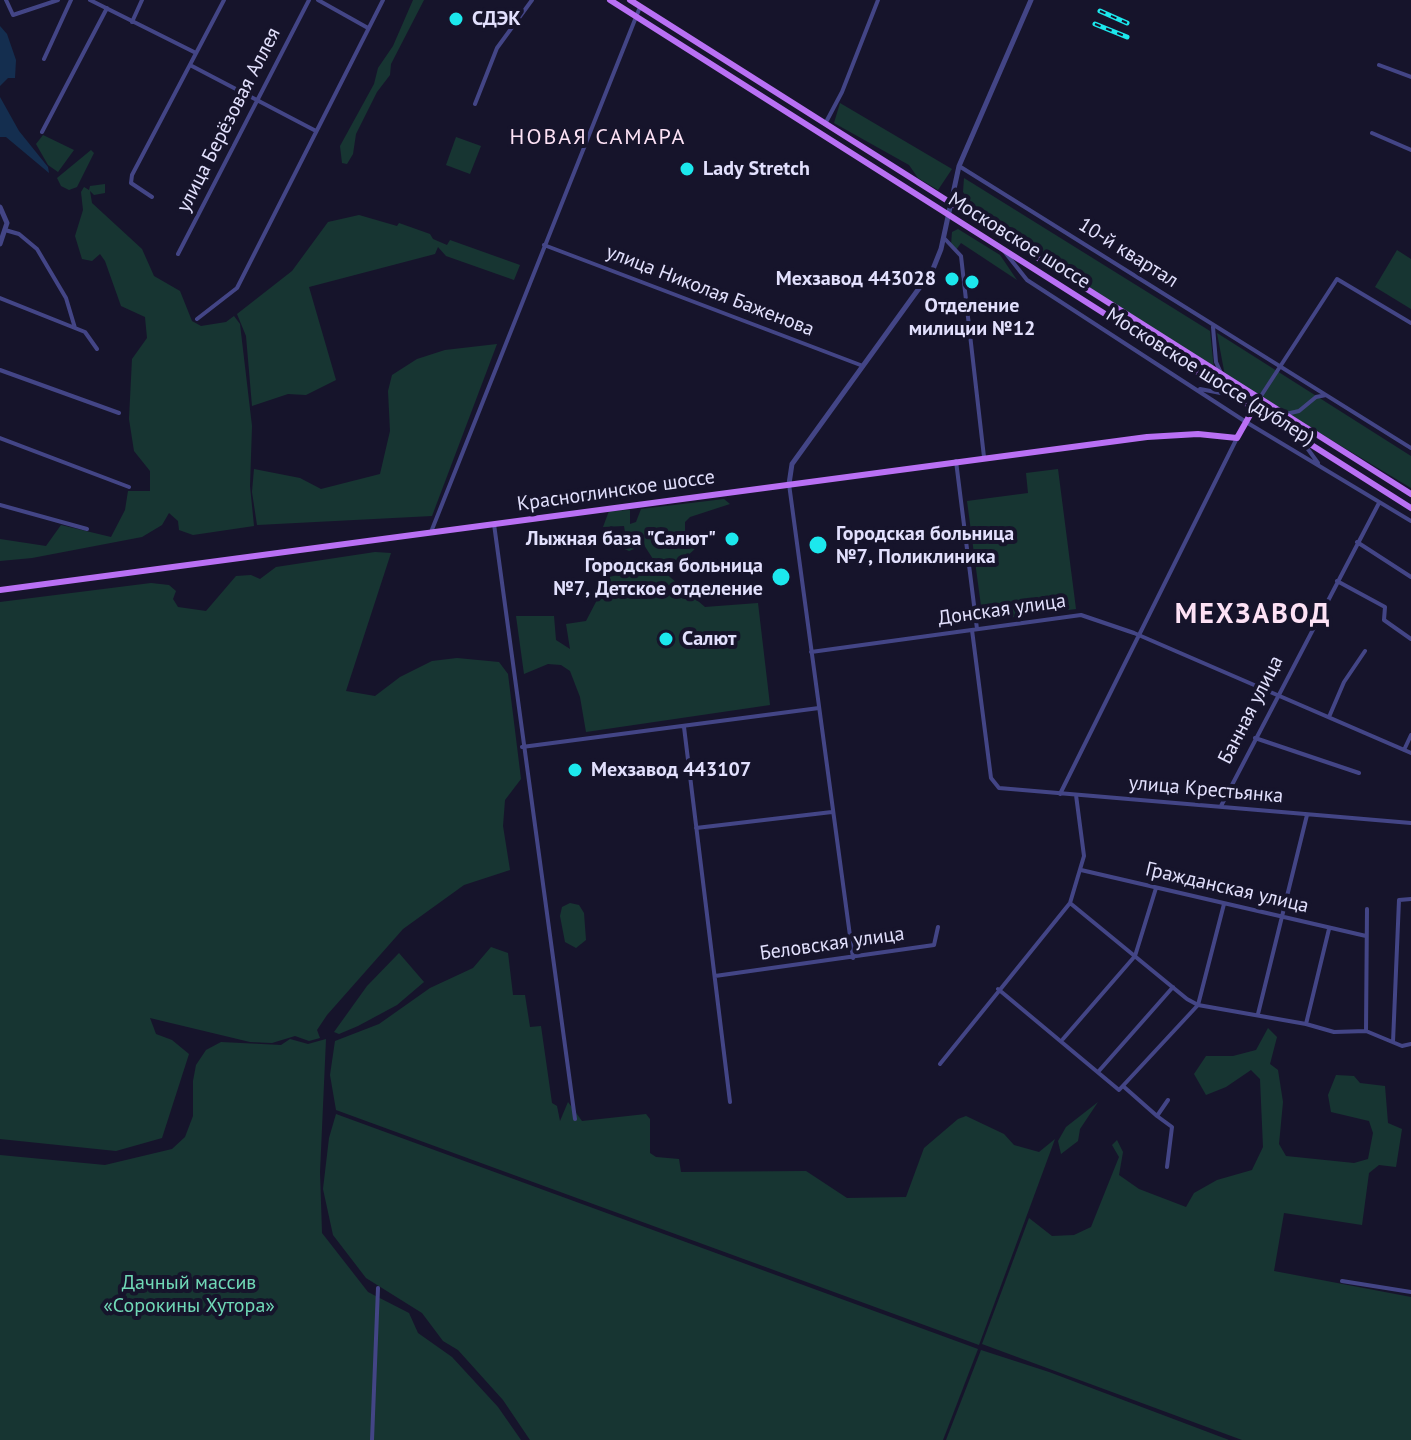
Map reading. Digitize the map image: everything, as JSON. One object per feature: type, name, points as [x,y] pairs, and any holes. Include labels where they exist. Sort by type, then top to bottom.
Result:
[{"type":"main road","name":"Московское шоссе","points":[[610,0],[1411,508]]},
{"type":"main road","name":"Московское шоссе","points":[[630,0],[1411,494]]},
{"type":"main road","points":[[1237,438],[1259,399]]},
{"type":"main road","name":"Красноглинское шоссе","points":[[0,590],[984,457],[1179,434],[1237,438]]},
{"type":"street","points":[[6,0],[13,15],[58,0]]},
{"type":"street","points":[[44,59],[71,0]]},
{"type":"street","points":[[90,0],[196,53]]},
{"type":"street","points":[[132,22],[142,0]]},
{"type":"street","points":[[152,197],[134,186],[131,178],[224,0]]},
{"type":"street","name":"улица Берёзовая Аллея","points":[[178,254],[309,0]]},
{"type":"street","points":[[318,0],[369,29]]},
{"type":"street","points":[[197,319],[237,288],[383,0]]},
{"type":"street","points":[[475,104],[497,48],[532,0]]},
{"type":"street","points":[[825,124],[842,92],[878,0]]},
{"type":"street","points":[[853,958],[789,484],[792,464],[926,280],[944,238],[959,166],[1031,0]]},
{"type":"street","points":[[431,532],[640,7]]},
{"type":"street","points":[[42,132],[107,8]]},
{"type":"street","points":[[190,65],[317,131]]},
{"type":"street","points":[[1379,65],[1411,77]]},
{"type":"street","points":[[1372,133],[1411,150]]},
{"type":"street","name":"10-й квартал","points":[[959,166],[1411,448]]},
{"type":"street","points":[[0,207],[6,216],[0,244]]},
{"type":"street","points":[[5,230],[19,234],[37,249],[66,298],[75,328]]},
{"type":"street","points":[[944,238],[961,256],[984,457]]},
{"type":"street","name":"улица Николая Баженова","points":[[544,245],[864,367]]},
{"type":"street","name":"Московское шоссе (дублер)","points":[[1002,249],[1026,279],[1246,422],[1411,521]]},
{"type":"street","points":[[1259,399],[1337,279],[1411,323]]},
{"type":"street","points":[[0,298],[85,332],[97,349]]},
{"type":"street","points":[[1212,325],[1216,362],[1221,373]]},
{"type":"street","points":[[0,370],[119,413]]},
{"type":"street","points":[[1198,388],[1232,395]]},
{"type":"street","points":[[1284,414],[1299,411],[1316,397],[1326,395]]},
{"type":"street","points":[[0,438],[129,487]]},
{"type":"street","points":[[1060,794],[1237,438]]},
{"type":"street","points":[[1300,439],[1320,465]]},
{"type":"street","points":[[956,461],[975,630]]},
{"type":"street","name":"Банная улица","points":[[1221,806],[1379,502]]},
{"type":"street","points":[[0,505],[87,529]]},
{"type":"street","points":[[494,524],[575,1119]]},
{"type":"street","points":[[1357,542],[1411,577]]},
{"type":"street","points":[[1337,581],[1385,607],[1384,620],[1411,639]]},
{"type":"street","name":"Донская улица","points":[[811,652],[1081,615],[1138,635],[1411,753]]},
{"type":"street","name":"улица Крестьянка","points":[[975,630],[991,778],[999,788],[1411,823]]},
{"type":"street","points":[[1329,717],[1344,682],[1365,651]]},
{"type":"street","points":[[522,747],[819,708]]},
{"type":"street","points":[[684,727],[730,1102]]},
{"type":"street","points":[[1404,750],[1411,735]]},
{"type":"street","points":[[1254,738],[1359,773]]},
{"type":"street","points":[[940,1064],[1070,903],[1084,856],[1076,795]]},
{"type":"street","points":[[696,828],[832,812]]},
{"type":"street","points":[[1258,1014],[1307,815]]},
{"type":"street","name":"Гражданская улица","points":[[1081,870],[1366,936]]},
{"type":"street","points":[[1063,1040],[1135,956],[1156,888]]},
{"type":"street","points":[[1393,1042],[1399,900],[1411,899]]},
{"type":"street","points":[[1070,903],[1198,1005],[1258,1014],[1334,1032],[1366,1031],[1402,1046],[1411,1044]]},
{"type":"street","points":[[1121,1088],[1198,1005],[1224,904]]},
{"type":"street","points":[[1366,1031],[1367,909]]},
{"type":"street","name":"Беловская улица","points":[[715,976],[934,945],[938,927]]},
{"type":"street","points":[[1306,1024],[1329,928]]},
{"type":"street","points":[[1098,1072],[1173,987]]},
{"type":"street","points":[[998,989],[1098,1072],[1172,1127],[1167,1167]]},
{"type":"street","points":[[1157,1116],[1168,1100]]},
{"type":"street","points":[[1342,1281],[1411,1292]]},
{"type":"street","points":[[372,1440],[378,1288]]},
{"type":"green space","points":[[413,0],[424,0],[391,64],[390,75],[377,92],[356,134],[353,154],[347,164],[342,163],[340,146],[374,84],[378,68],[393,46]]},
{"type":"green space","points":[[840,103],[952,169],[938,190],[918,178],[909,165],[834,123]]},
{"type":"green space","points":[[43,135],[74,150],[58,172],[48,165],[36,144]]},
{"type":"green space","points":[[456,137],[481,146],[470,174],[446,165]]},
{"type":"green space","points":[[91,150],[94,153],[77,187],[69,190],[61,186],[57,178]]},
{"type":"green space","points":[[964,178],[1210,331],[1214,369],[995,231],[963,192]]},
{"type":"green space","points":[[105,184],[105,193],[94,195],[90,191],[92,203],[142,249],[154,276],[180,291],[192,321],[201,326],[226,322],[234,316],[240,324],[252,426],[250,486],[254,526],[193,535],[179,530],[178,521],[169,513],[162,525],[142,537],[0,561],[0,539],[46,546],[61,525],[111,537],[125,510],[128,491],[150,491],[150,471],[134,451],[129,419],[132,359],[147,338],[145,317],[121,306],[105,261],[100,254],[92,261],[82,259],[75,236],[83,210],[81,192],[84,187],[89,190],[90,186]]},
{"type":"green space","points":[[359,215],[397,226],[399,223],[430,234],[433,239],[447,245],[450,240],[520,265],[514,280],[446,256],[438,247],[435,254],[309,287],[336,380],[306,395],[288,394],[252,406],[246,336],[237,314],[292,271],[328,222]]},
{"type":"green space","points":[[958,229],[1000,255],[1017,280],[961,243],[956,250],[951,245],[952,232]]},
{"type":"green space","points":[[1397,250],[1411,259],[1411,309],[1375,287]]},
{"type":"green space","points":[[1217,333],[1411,456],[1411,488],[1225,376]]},
{"type":"green space","points":[[497,344],[432,516],[257,525],[252,492],[254,469],[300,478],[321,489],[380,474],[390,431],[388,391],[392,375],[417,359],[445,350]]},
{"type":"green space","points":[[1058,469],[1076,609],[983,621],[967,501],[1028,493],[1026,473]]},
{"type":"green space","points":[[724,499],[730,504],[690,517],[685,522],[685,542],[697,547],[672,570],[653,559],[644,545],[629,551],[602,539],[626,538],[624,526],[603,527],[609,511],[630,510],[630,524],[636,522],[641,509]]},
{"type":"green space","points":[[375,552],[391,553],[346,691],[375,696],[400,677],[432,661],[457,658],[499,662],[508,674],[521,779],[505,800],[503,826],[510,870],[464,885],[403,929],[327,1015],[317,1030],[320,1038],[309,1041],[295,1036],[272,1043],[250,1042],[150,1018],[156,1034],[172,1040],[189,1054],[162,1138],[116,1151],[0,1139],[0,602],[151,583],[169,585],[176,591],[173,599],[178,607],[206,611],[236,576],[251,575],[260,579],[276,567]]},
{"type":"green space","name":"Салют","points":[[657,566],[705,607],[758,603],[770,705],[586,732],[580,697],[570,671],[561,665],[548,664],[524,674],[516,616],[554,616],[556,640],[570,649],[566,624],[586,621],[609,577]]},
{"type":"green space","points":[[570,903],[579,905],[584,913],[586,940],[576,948],[565,942],[560,916],[562,907]]},
{"type":"green space","points":[[491,947],[508,953],[513,995],[525,995],[530,1027],[541,1026],[552,1103],[557,1106],[560,1121],[568,1102],[582,1121],[646,1114],[650,1119],[650,1153],[656,1157],[679,1159],[681,1172],[806,1171],[847,1198],[906,1197],[924,1148],[958,1119],[966,1116],[1004,1134],[1014,1145],[1039,1152],[1055,1139],[979,1345],[336,1110],[330,1075],[335,1041],[379,1024],[430,988],[473,968]]},
{"type":"green space","points":[[399,953],[424,982],[397,1005],[358,1026],[339,1034],[334,1032],[367,986]]},
{"type":"green space","points":[[1268,1028],[1277,1037],[1270,1064],[1278,1070],[1283,1102],[1279,1144],[1286,1156],[1354,1163],[1368,1159],[1373,1133],[1369,1121],[1331,1112],[1328,1095],[1336,1075],[1354,1076],[1360,1083],[1385,1086],[1388,1123],[1402,1129],[1396,1167],[1379,1165],[1369,1173],[1362,1225],[1284,1213],[1274,1271],[1411,1297],[1411,1440],[1242,1440],[982,1344],[1029,1218],[1052,1236],[1074,1235],[1091,1227],[1119,1157],[1112,1145],[1117,1140],[1123,1152],[1119,1175],[1139,1189],[1186,1207],[1194,1193],[1217,1180],[1252,1170],[1263,1147],[1260,1079],[1251,1070],[1226,1087],[1206,1095],[1194,1074],[1206,1056],[1233,1056],[1256,1050]]},
{"type":"green space","name":"Дачный массив «Сорокины Хутора»","points":[[290,1039],[308,1044],[326,1039],[320,1172],[322,1233],[368,1292],[409,1313],[418,1333],[452,1357],[498,1407],[521,1440],[0,1440],[0,1155],[105,1165],[172,1149],[185,1137],[193,1116],[196,1065],[206,1050],[221,1042],[281,1045]]},
{"type":"green space","points":[[1098,1102],[1080,1129],[1078,1141],[1061,1154],[1058,1141],[1066,1127]]},
{"type":"green space","points":[[336,1114],[978,1349],[943,1440],[530,1440],[503,1400],[458,1350],[443,1341],[422,1313],[366,1278],[333,1235],[323,1189],[329,1138]]},
{"type":"green space","points":[[981,1350],[1049,1372],[1229,1440],[946,1440]]},
{"type":"water","points":[[0,26],[7,34],[16,60],[15,78],[8,78],[0,86]]},
{"type":"water","points":[[0,97],[19,131],[48,167],[49,173],[6,137],[0,137]]},
{"type":"railway","points":[[1100,11],[1127,23]]},
{"type":"railway","points":[[1095,24],[1127,37]]},
{"type":"place","name":"СДЭК","points":[[456,19]]},
{"type":"place","name":"Lady Stretch","points":[[687,169]]},
{"type":"place","name":"Мехзавод 443028","points":[[952,279]]},
{"type":"place","name":"Отделение милиции №12","points":[[972,282]]},
{"type":"place","name":"Лыжная база \"Салют\"","points":[[732,539]]},
{"type":"place","name":"Городская больница №7, Поликлиника","points":[[818,545]]},
{"type":"place","name":"Городская больница №7, Детское отделение","points":[[781,577]]},
{"type":"place","name":"Салют","points":[[666,639]]},
{"type":"place","name":"Мехзавод 443107","points":[[575,770]]},
{"type":"district","name":"НОВАЯ САМАРА","points":[[598,138]]},
{"type":"district","name":"МЕХЗАВОД","points":[[1253,615]]}]
